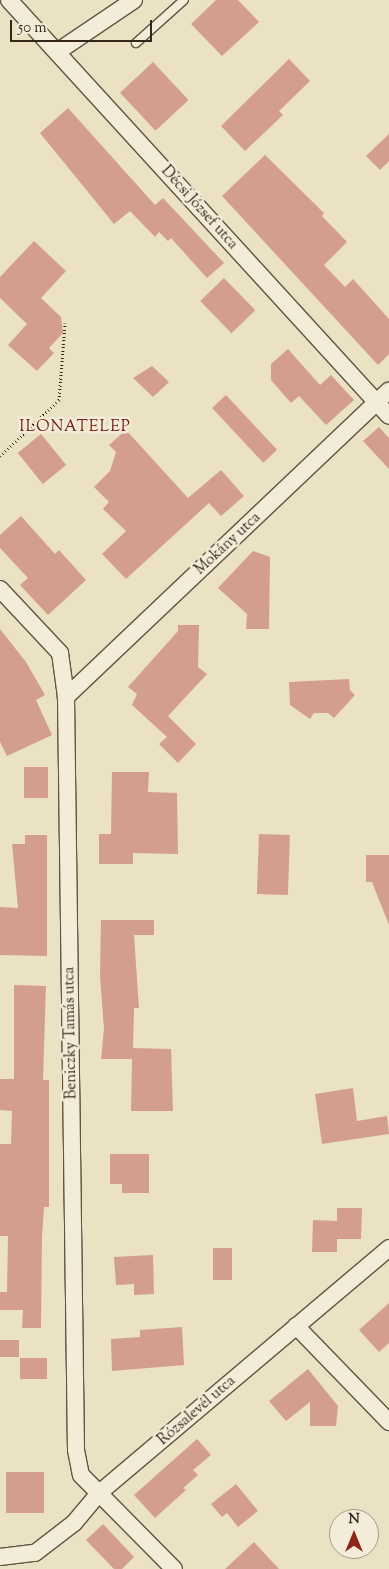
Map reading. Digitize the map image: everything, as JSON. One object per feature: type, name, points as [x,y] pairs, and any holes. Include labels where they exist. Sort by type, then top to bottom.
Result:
[{"type":"street","name":"Décsi József utca","points":[[9,0],[389,416]]},
{"type":"street","points":[[57,52],[134,0]]},
{"type":"street","name":"Mokány utca","points":[[66,697],[389,391]]},
{"type":"street","name":"Beniczky Tamás utca","points":[[0,589],[60,653],[66,697],[76,1450],[81,1475],[98,1494],[120,1510],[174,1569]]},
{"type":"street","name":"Rózsalevél utca","points":[[0,1558],[35,1553],[74,1523],[98,1494],[389,1248]]},
{"type":"street","points":[[296,1326],[389,1422]]},
{"type":"lane","points":[[136,43],[184,0]]},
{"type":"path","points":[[0,456],[59,400],[65,323]]},
{"type":"building","points":[[216,0],[238,0],[259,22],[222,56],[191,24]]},
{"type":"building","points":[[289,59],[310,81],[279,111],[283,115],[245,151],[221,126]]},
{"type":"building","points":[[153,62],[188,100],[156,131],[120,93]]},
{"type":"building","points":[[68,108],[155,205],[163,198],[224,263],[207,278],[171,238],[168,241],[159,232],[155,237],[130,211],[114,224],[40,133]]},
{"type":"building","points":[[389,134],[389,161],[380,170],[366,156]]},
{"type":"building","points":[[265,155],[324,213],[322,216],[347,242],[324,265],[345,287],[353,279],[389,319],[389,354],[378,365],[222,196]]},
{"type":"building","points":[[34,241],[66,271],[41,298],[61,317],[63,333],[49,348],[54,353],[37,371],[8,345],[27,324],[0,298],[0,277]]},
{"type":"building","points":[[224,278],[255,310],[232,333],[200,301]]},
{"type":"building","points":[[288,349],[320,385],[331,375],[354,400],[326,425],[299,396],[291,403],[271,380],[271,364]]},
{"type":"building","points":[[152,366],[169,382],[153,397],[133,378]]},
{"type":"building","points":[[226,395],[277,450],[263,463],[212,408]]},
{"type":"building","points":[[379,427],[389,438],[389,469],[363,441]]},
{"type":"building","points":[[126,430],[188,498],[221,470],[244,496],[221,516],[209,503],[126,579],[102,554],[126,531],[103,509],[109,502],[94,487],[110,471],[116,452],[109,445]]},
{"type":"building","points":[[41,434],[66,465],[43,484],[18,453]]},
{"type":"building","points":[[21,516],[55,554],[59,550],[86,580],[48,615],[20,585],[28,578],[0,548],[0,535]]},
{"type":"building","points":[[253,551],[270,557],[269,629],[246,629],[247,614],[218,588]]},
{"type":"building","points":[[178,625],[199,625],[198,667],[207,674],[168,716],[196,744],[178,763],[159,744],[167,737],[132,705],[137,694],[128,687],[178,631]]},
{"type":"building","points":[[0,629],[26,662],[45,695],[36,700],[52,735],[7,756],[0,742]]},
{"type":"building","points":[[349,679],[350,690],[355,695],[334,718],[328,713],[314,713],[310,719],[290,705],[289,682]]},
{"type":"building","points":[[24,767],[48,767],[48,798],[24,798]]},
{"type":"building","points":[[112,772],[149,772],[148,792],[177,793],[178,854],[133,853],[133,864],[99,864],[99,834],[111,834]]},
{"type":"building","points":[[259,834],[290,835],[288,895],[257,894]]},
{"type":"building","points":[[25,835],[47,835],[47,956],[0,955],[0,907],[18,908],[12,844],[25,844]]},
{"type":"building","points":[[366,855],[389,855],[389,925],[372,882],[366,882]]},
{"type":"building","points":[[101,920],[154,920],[154,935],[134,935],[139,1008],[134,1008],[133,1048],[171,1049],[173,1111],[131,1111],[132,1059],[101,1059],[104,1029],[100,976]]},
{"type":"building","points":[[14,985],[46,986],[43,1080],[49,1080],[49,1207],[44,1207],[42,1237],[41,1328],[22,1328],[23,1310],[0,1310],[0,1292],[7,1292],[8,1236],[0,1236],[0,1144],[11,1144],[12,1111],[0,1110],[0,1079],[14,1079]]},
{"type":"building","points":[[353,1088],[357,1121],[387,1116],[389,1134],[322,1144],[315,1094]]},
{"type":"building","points":[[110,1154],[149,1154],[149,1193],[122,1193],[122,1184],[110,1184]]},
{"type":"building","points":[[337,1208],[362,1208],[361,1239],[337,1239],[337,1252],[312,1252],[313,1220],[337,1221]]},
{"type":"building","points":[[213,1248],[232,1248],[232,1280],[213,1280]]},
{"type":"building","points":[[153,1255],[154,1294],[134,1295],[134,1284],[116,1285],[114,1257]]},
{"type":"building","points":[[389,1303],[389,1343],[379,1352],[359,1330]]},
{"type":"building","points":[[182,1327],[184,1365],[112,1371],[111,1339],[140,1337],[140,1330]]},
{"type":"building","points":[[0,1340],[19,1340],[19,1357],[0,1357]]},
{"type":"building","points":[[20,1358],[47,1358],[47,1379],[20,1379]]},
{"type":"building","points":[[308,1369],[338,1406],[336,1426],[310,1426],[310,1402],[286,1421],[269,1401]]},
{"type":"building","points":[[197,1439],[211,1455],[193,1470],[198,1475],[183,1488],[186,1490],[155,1518],[134,1495]]},
{"type":"building","points":[[6,1472],[44,1472],[44,1513],[6,1513]]},
{"type":"building","points":[[236,1484],[258,1511],[238,1527],[227,1513],[222,1517],[211,1504]]},
{"type":"building","points":[[103,1524],[134,1557],[122,1569],[114,1569],[86,1540]]},
{"type":"building","points":[[254,1542],[279,1569],[225,1569]]},
{"type":"district","name":"ILONATELEP","points":[[75,428]]}]
